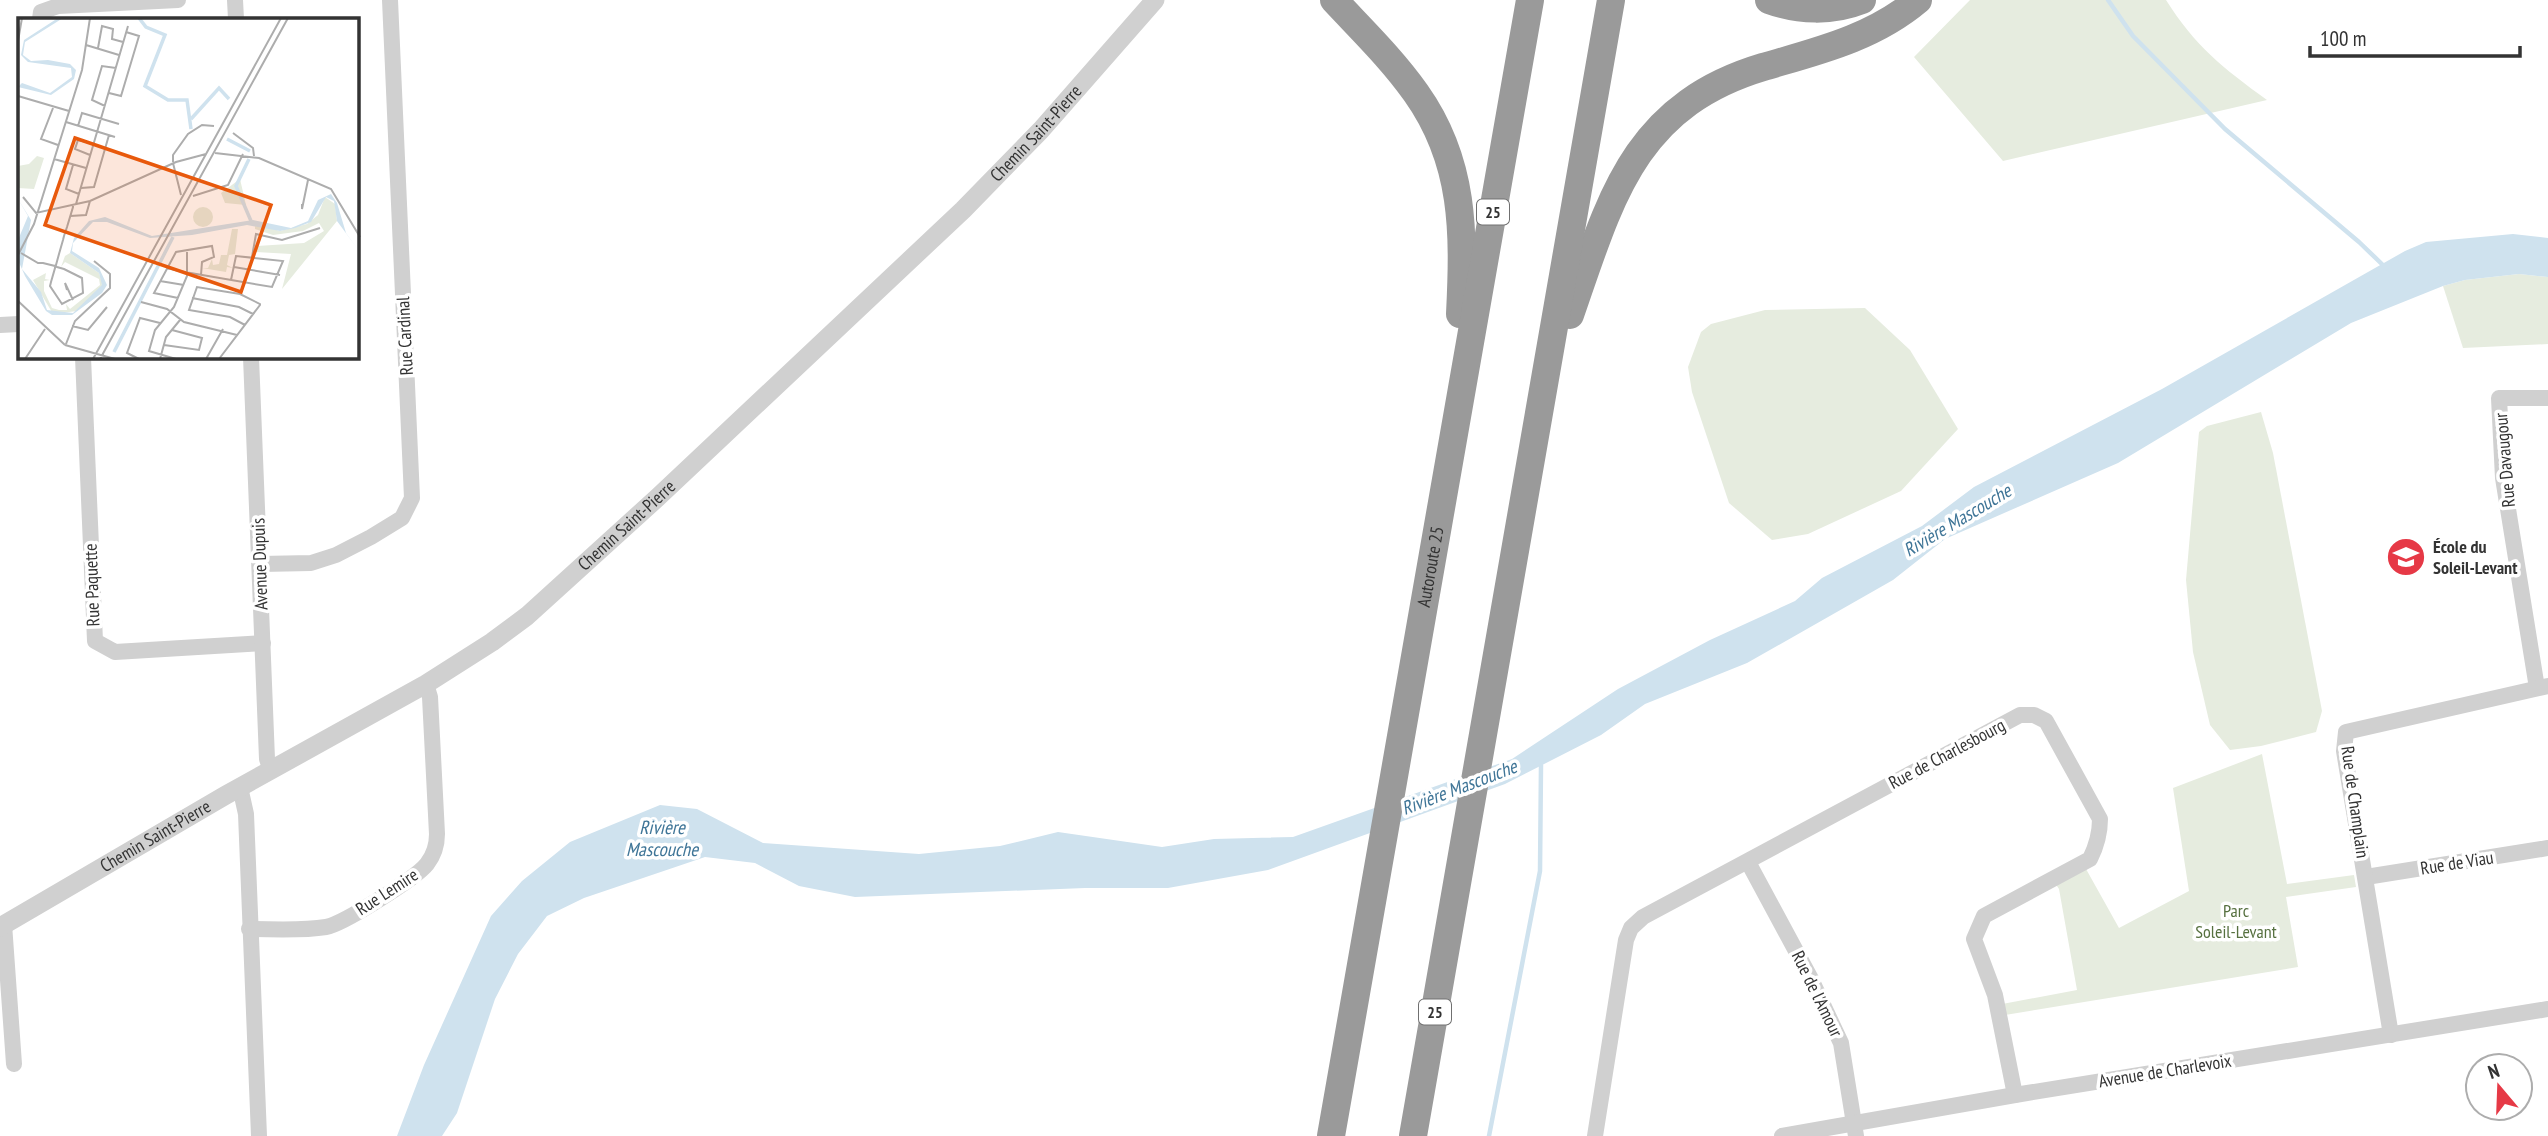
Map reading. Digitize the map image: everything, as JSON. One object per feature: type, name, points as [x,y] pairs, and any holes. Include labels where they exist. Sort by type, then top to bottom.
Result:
[{"type":"highway","points":[[1335,0],[1416,93],[1433,120],[1454,173],[1460,200],[1463,243],[1456,425]]},
{"type":"highway","name":"Autoroute 25","points":[[1331,1136],[1530,0]]},
{"type":"highway","name":"25","points":[[1413,1136],[1611,0]]},
{"type":"highway","points":[[1769,0],[1801,8],[1822,9],[1862,0]]},
{"type":"highway","points":[[1542,397],[1605,214],[1629,167],[1656,130],[1680,107],[1709,89],[1750,72],[1853,39],[1894,18],[1918,0]]},
{"type":"street","points":[[40,18],[41,12],[58,6],[178,0]]},
{"type":"street","points":[[235,0],[236,18]]},
{"type":"street","name":"Rue Cardinal","points":[[261,564],[311,563],[336,555],[402,517],[412,498],[390,0]]},
{"type":"street","name":"Chemin Saint-Pierre","points":[[2,925],[426,684],[492,642],[552,594],[894,277],[1035,136],[1155,0]]},
{"type":"street","points":[[0,325],[18,324]]},
{"type":"street","name":"Rue Paquette","points":[[83,359],[95,641],[114,652],[263,643]]},
{"type":"street","name":"Avenue Dupuis","points":[[251,359],[267,759],[271,771]]},
{"type":"street","name":"Rue Davaugour","points":[[2543,687],[2503,478],[2499,398],[2548,398]]},
{"type":"street","name":"Rue Lemire","points":[[249,929],[319,928],[338,923],[415,875],[429,862],[436,846],[437,834],[430,697],[426,684]]},
{"type":"street","name":"Rue de Champlain","points":[[2391,1035],[2344,751],[2346,732],[2543,687]]},
{"type":"street","name":"Rue de Charlesbourg","points":[[1595,1136],[1626,940],[1631,928],[1643,917],[2020,715],[2034,715],[2046,721],[2100,819],[2100,830],[2098,844],[2090,859],[1984,916],[1974,939],[1996,995],[2015,1096]]},
{"type":"street","points":[[240,788],[246,814],[259,1136]]},
{"type":"street","name":"Rue de Viau","points":[[2366,877],[2548,848]]},
{"type":"street","name":"Rue de l'Amour","points":[[1748,862],[1810,977],[1841,1043],[1855,1129]]},
{"type":"street","points":[[2,925],[14,1064]]},
{"type":"street","name":"Avenue de Charlevoix","points":[[1782,1136],[1855,1129],[2015,1096],[2548,1009]]},
{"type":"green space","points":[[1970,0],[2166,0],[2188,31],[2211,55],[2267,100],[2003,161],[1914,57]]},
{"type":"green space","points":[[2519,274],[2548,277],[2548,344],[2463,348],[2443,286],[2465,280]]},
{"type":"green space","points":[[1865,308],[1910,350],[1958,429],[1901,491],[1808,534],[1772,540],[1729,503],[1692,392],[1688,367],[1701,332],[1711,324],[1765,310]]},
{"type":"green space","points":[[2261,412],[2273,453],[2322,711],[2316,732],[2261,746],[2230,750],[2210,725],[2193,652],[2186,580],[2199,432],[2207,426]]},
{"type":"green space","name":"Parc Soleil-Levant","points":[[2262,754],[2287,884],[2354,875],[2356,887],[2286,897],[2298,967],[1999,1016],[1997,1005],[2077,990],[2059,889],[2051,877],[2081,860],[2119,928],[2189,891],[2173,788]]},
{"type":"water","name":"Rivière Mascouche","points":[[2513,234],[2548,238],[2548,277],[2519,274],[2465,280],[2443,286],[2351,323],[2118,463],[1945,539],[1893,580],[1747,663],[1645,704],[1601,735],[1505,784],[1268,870],[1168,888],[1085,888],[855,897],[799,886],[755,863],[705,857],[584,898],[547,916],[518,954],[495,999],[457,1113],[442,1136],[397,1136],[424,1065],[491,916],[522,881],[570,842],[660,805],[697,809],[763,843],[919,854],[1000,846],[1058,832],[1162,847],[1214,839],[1293,837],[1512,759],[1618,689],[1710,640],[1795,601],[1822,578],[1922,526],[1974,487],[2162,389],[2405,251],[2426,242]]},
{"type":"waterway","points":[[2108,0],[2133,36],[2225,129],[2386,268]]},
{"type":"waterway","points":[[1489,1136],[1540,871],[1541,765]]},
{"type":"place","name":"École du Soleil-Levant","points":[[2406,557]]}]
